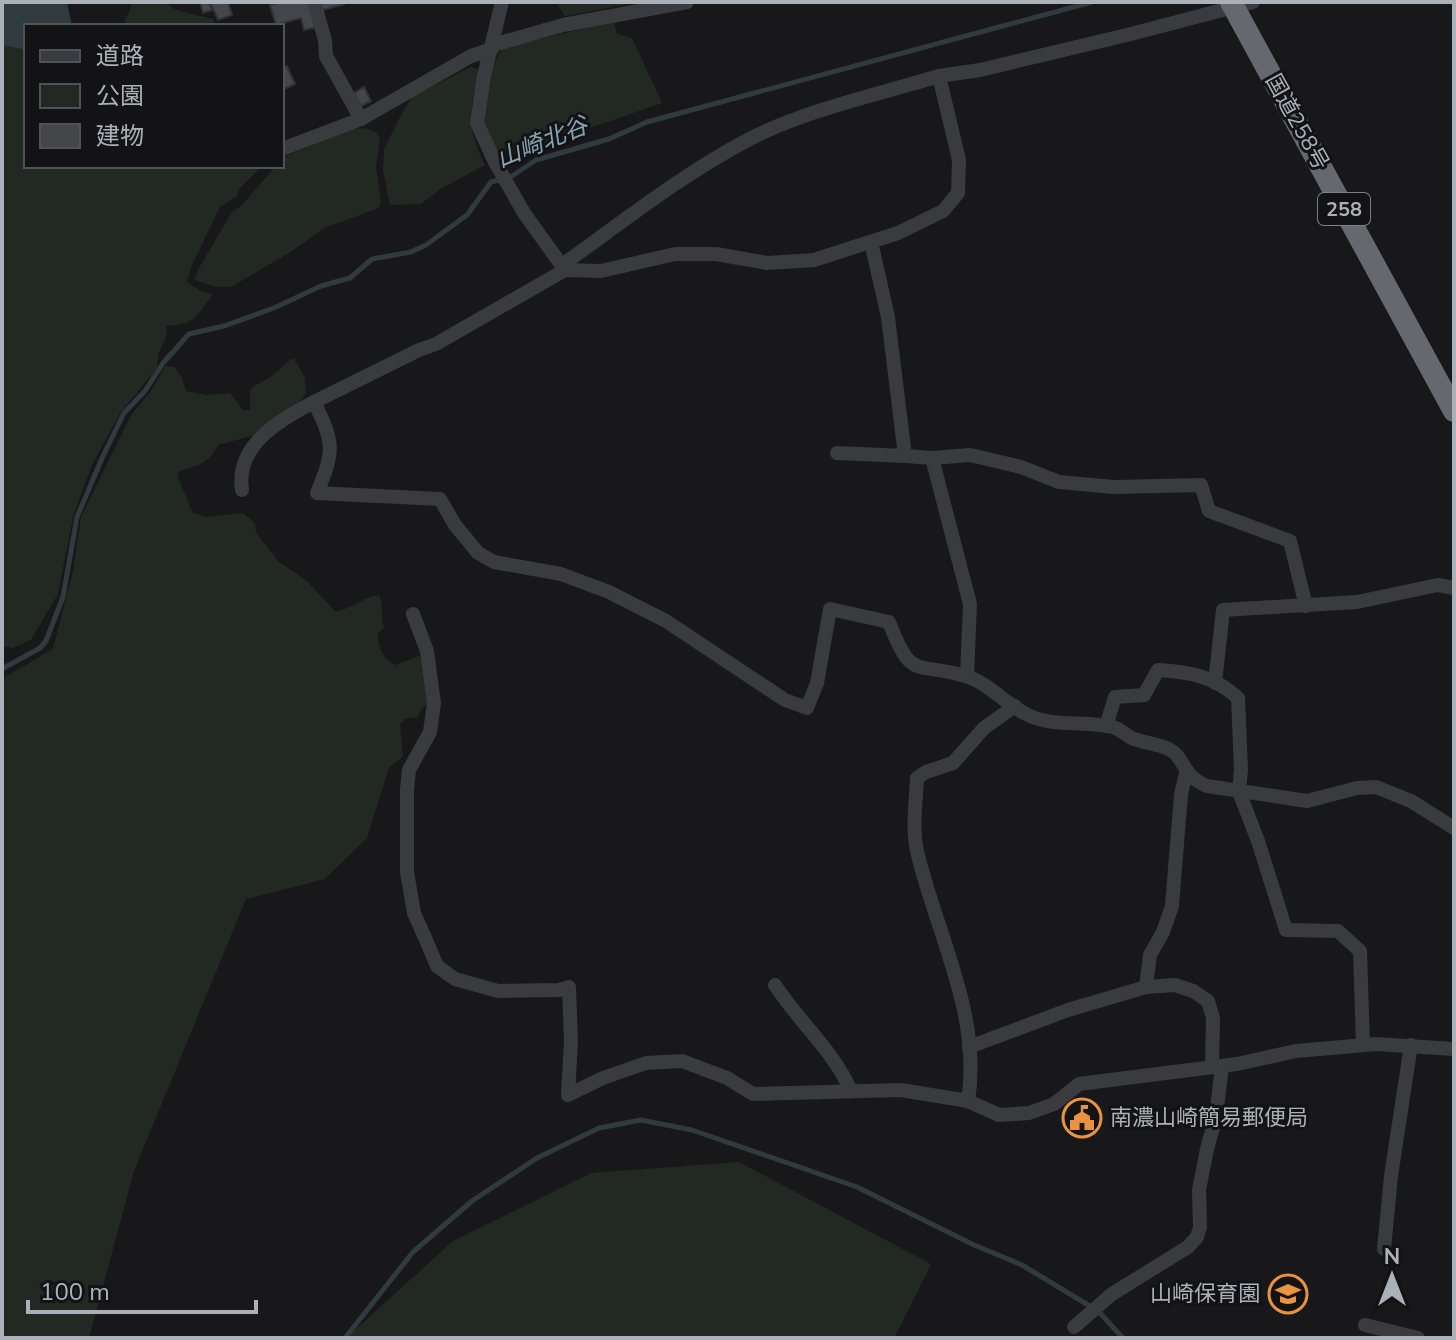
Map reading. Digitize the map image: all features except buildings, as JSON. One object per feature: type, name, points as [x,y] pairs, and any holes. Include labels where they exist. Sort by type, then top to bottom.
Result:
[{"type":"highway","name":"国道258号","points":[[1239,4],[1454,411]]},
{"type":"street","points":[[314,2],[325,40],[326,56],[361,119]]},
{"type":"street","points":[[502,2],[484,76],[477,123],[524,213],[565,270]]},
{"type":"street","points":[[284,148],[361,119],[492,47],[563,25],[687,2]]},
{"type":"street","points":[[565,270],[569,260],[651,201],[743,142],[803,118],[939,76],[980,70],[1239,4]]},
{"type":"street","points":[[242,490],[242,474],[258,438],[276,423],[436,344],[565,270],[601,271],[675,254],[716,254],[767,263],[814,260],[898,233],[943,211],[958,193],[959,160],[939,76]]},
{"type":"street","points":[[871,242],[888,317],[905,456]]},
{"type":"street","points":[[314,402],[330,438],[331,458],[317,493],[440,499],[455,525],[478,553],[494,562],[561,574],[609,592],[666,621],[785,700],[807,708],[817,683],[830,609],[889,622],[900,652],[918,669],[967,676],[1029,716],[1054,722],[1114,727],[1131,738],[1168,748],[1181,759],[1186,773],[1193,780],[1207,786],[1307,801],[1357,788],[1376,787],[1411,801],[1454,828]]},
{"type":"street","points":[[837,453],[932,458],[970,455],[1021,467],[1059,482],[1114,487],[1201,485],[1209,511],[1290,541],[1306,606]]},
{"type":"street","points":[[932,458],[970,604],[967,676]]},
{"type":"street","points":[[1215,683],[1223,610],[1357,602],[1438,585],[1454,588]]},
{"type":"street","points":[[413,614],[427,651],[434,703],[430,732],[409,770],[407,872],[414,913],[437,966],[455,979],[498,991],[559,990],[569,987],[571,1041],[568,1095],[603,1078],[646,1063],[682,1061],[727,1078],[753,1094],[901,1090],[968,1101],[999,1115],[1029,1113],[1054,1104],[1079,1084],[1217,1066],[1296,1051],[1363,1045],[1454,1049]]},
{"type":"street","points":[[1106,726],[1115,697],[1144,695],[1158,670],[1192,672],[1227,689],[1238,698],[1239,792],[1286,930],[1338,931],[1360,951],[1363,1045]]},
{"type":"street","points":[[968,1101],[972,1077],[961,994],[917,849],[917,778],[953,763],[984,728],[1015,706]]},
{"type":"street","points":[[1146,987],[1150,955],[1163,932],[1172,906],[1181,794],[1186,773]]},
{"type":"street","points":[[775,985],[792,1012],[838,1064],[851,1091]]},
{"type":"street","points":[[969,1047],[1068,1010],[1146,987],[1175,985],[1193,991],[1208,1001],[1213,1018],[1217,1066],[1216,1117],[1199,1190],[1200,1227],[1197,1237],[1188,1247],[1112,1294],[1074,1327]]},
{"type":"street","points":[[1384,1249],[1391,1176],[1411,1045]]},
{"type":"street","points":[[1365,1325],[1418,1338]]},
{"type":"green space","points":[[133,2],[165,2],[176,10],[213,19],[215,24],[124,24]]},
{"type":"green space","points":[[556,2],[639,2],[565,16]]},
{"type":"green space","points":[[614,21],[617,34],[632,38],[662,103],[501,159],[488,132],[485,115],[492,72],[503,48]]},
{"type":"green space","points":[[2,45],[24,50],[24,168],[260,168],[240,188],[237,196],[220,207],[192,265],[187,282],[202,292],[213,294],[194,318],[183,324],[166,326],[167,334],[158,355],[157,368],[120,413],[91,467],[73,517],[58,594],[31,640],[12,648],[2,646]]},
{"type":"green space","points":[[471,67],[481,70],[471,118],[474,139],[485,165],[442,188],[421,204],[390,205],[383,170],[384,149],[402,113],[413,96]]},
{"type":"green space","points":[[364,128],[376,132],[380,140],[376,166],[381,202],[379,208],[324,228],[231,287],[217,287],[194,280],[232,212],[274,168],[284,168],[284,157],[350,129]]},
{"type":"green space","points":[[294,358],[305,378],[306,394],[293,408],[255,435],[218,445],[202,463],[179,471],[178,478],[193,513],[206,517],[243,513],[255,523],[256,533],[279,562],[307,581],[335,611],[379,595],[384,627],[378,634],[382,652],[396,665],[418,656],[423,658],[430,701],[418,717],[405,719],[400,724],[403,756],[389,768],[367,838],[325,879],[246,899],[134,1171],[89,1338],[2,1338],[2,679],[53,649],[73,571],[81,517],[131,415],[152,390],[165,366],[174,367],[186,391],[207,395],[230,393],[243,410],[250,410],[250,390]]},
{"type":"green space","points":[[739,1162],[931,1264],[894,1338],[346,1338],[453,1241],[591,1173]]},
{"type":"shaded area","points":[[2,2],[67,2],[72,24],[24,24],[24,50],[2,45]]},
{"type":"waterway","name":"山崎北谷","points":[[2,669],[40,648],[46,641],[63,597],[77,517],[103,456],[124,413],[189,334],[224,326],[274,308],[321,286],[350,278],[372,259],[411,252],[426,245],[467,215],[491,182],[512,176],[536,160],[609,139],[647,122],[1092,2]]},
{"type":"waterway","points":[[345,1338],[413,1252],[472,1201],[537,1158],[599,1128],[641,1120],[692,1130],[857,1187],[974,1245],[1022,1265],[1098,1311],[1123,1338]]},
{"type":"place","name":"南濃山崎簡易郵便局","points":[[1082,1118]]},
{"type":"place","name":"山崎保育園","points":[[1288,1294]]}]
